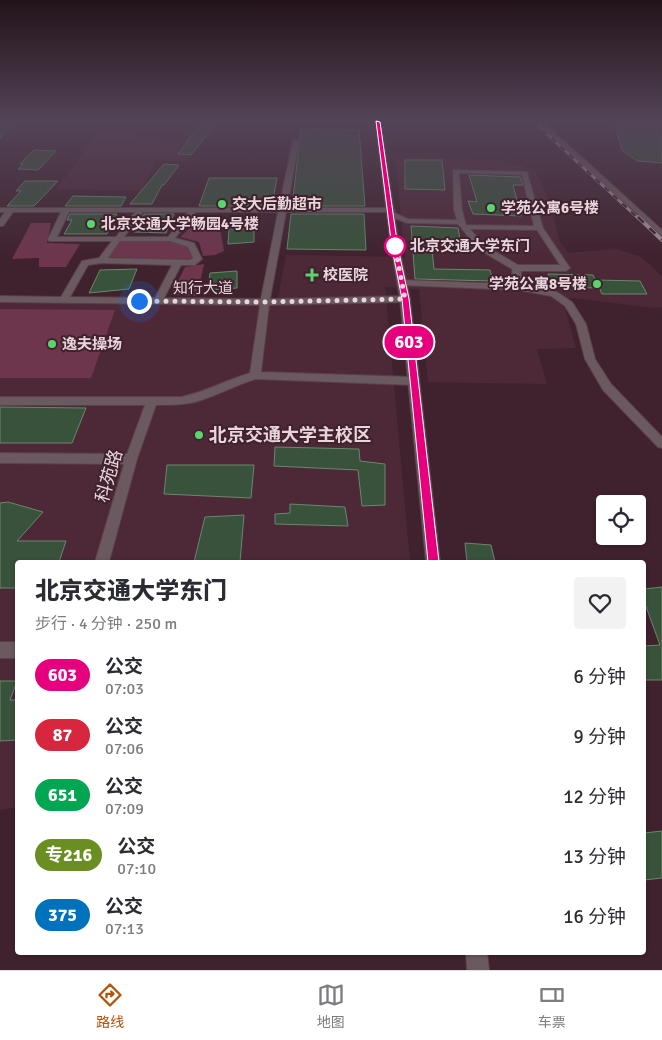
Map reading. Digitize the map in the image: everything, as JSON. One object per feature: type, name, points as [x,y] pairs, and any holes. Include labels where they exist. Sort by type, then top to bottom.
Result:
[{"type":"street","points":[[255,375],[265,302],[291,167]]},
{"type":"street","points":[[385,167],[405,299],[433,560]]},
{"type":"street","points":[[589,167],[662,234]]},
{"type":"street","points":[[455,171],[525,173],[540,228],[566,268],[516,268],[481,247],[462,224],[458,210],[455,171]]},
{"type":"street","points":[[0,210],[391,212],[407,221],[540,228]]},
{"type":"street","points":[[0,224],[11,210]]},
{"type":"street","points":[[64,300],[85,263],[102,260],[192,263],[198,259],[190,245],[170,239],[52,239],[66,210]]},
{"type":"street","points":[[102,260],[140,210]]},
{"type":"street","points":[[170,239],[194,210]]},
{"type":"street","points":[[158,301],[178,262]]},
{"type":"street","points":[[516,268],[518,287]]},
{"type":"street","points":[[402,283],[518,287],[554,294],[569,304],[582,324],[590,360],[608,387],[662,444]]},
{"type":"street","name":"知行大道","points":[[0,300],[265,302],[405,299]]},
{"type":"street","points":[[0,400],[181,401],[203,396],[227,384],[255,375],[413,381]]},
{"type":"street","name":"科苑路","points":[[103,560],[131,459],[152,401]]},
{"type":"street","points":[[0,458],[131,459]]},
{"type":"street","points":[[0,650],[15,650]]},
{"type":"street","points":[[476,955],[478,970]]},
{"type":"shaded area","points":[[73,167],[153,167],[141,191],[56,189]]},
{"type":"shaded area","name":"北京交通大学主校区","points":[[396,167],[525,167],[535,170],[549,200],[560,242],[568,253],[616,249],[639,256],[650,264],[662,277],[662,307],[653,308],[575,298],[554,298],[565,308],[576,348],[537,349],[547,384],[428,382],[419,289],[385,287],[410,560],[15,560],[15,807],[0,810],[0,296],[278,298],[286,255],[405,257]]},
{"type":"shaded area","points":[[31,223],[51,223],[47,243],[80,244],[66,267],[39,267],[39,258],[12,259]]},
{"type":"shaded area","points":[[196,223],[219,223],[224,251],[215,255],[203,256],[199,242],[180,237]]},
{"type":"shaded area","points":[[120,240],[168,241],[186,246],[193,257],[189,260],[108,257]]},
{"type":"shaded area","points":[[204,264],[197,296],[171,295],[185,267]]},
{"type":"shaded area","name":"逸夫操场","points":[[0,309],[115,310],[91,378],[0,378]]},
{"type":"building","points":[[20,167],[41,167],[38,170],[18,169]]},
{"type":"building","points":[[161,167],[177,167],[164,185],[162,185],[152,204],[130,204]]},
{"type":"building","points":[[297,167],[362,167],[365,206],[292,206]]},
{"type":"building","points":[[405,167],[443,167],[445,190],[405,189]]},
{"type":"building","points":[[469,175],[520,177],[523,185],[513,185],[521,216],[473,214],[468,201],[477,202]]},
{"type":"building","points":[[209,178],[277,178],[272,206],[199,206]]},
{"type":"building","points":[[25,181],[58,181],[34,206],[7,206],[21,191],[16,191]]},
{"type":"building","points":[[73,196],[126,197],[121,206],[65,206]]},
{"type":"building","name":"北京交通大学畅园4号楼","points":[[70,214],[117,214],[107,234],[64,234],[72,220],[67,220]]},
{"type":"building","points":[[144,214],[174,214],[166,233],[134,232]]},
{"type":"building","points":[[291,214],[364,214],[366,250],[287,249]]},
{"type":"building","points":[[411,226],[458,228],[460,239],[431,239],[434,269],[490,270],[493,281],[415,279]]},
{"type":"building","points":[[254,228],[254,242],[228,244],[229,229]]},
{"type":"building","points":[[137,269],[129,289],[89,293],[100,270]]},
{"type":"building","points":[[237,271],[237,288],[208,290],[210,273]]},
{"type":"building","points":[[548,274],[593,275],[599,288],[552,287]]},
{"type":"building","points":[[596,280],[640,281],[647,294],[602,294]]},
{"type":"building","points":[[0,407],[86,408],[72,443],[0,443]]},
{"type":"building","points":[[275,447],[359,449],[360,461],[385,464],[385,505],[362,506],[358,470],[274,466]]},
{"type":"building","points":[[167,465],[254,465],[251,498],[164,494]]},
{"type":"building","points":[[8,502],[43,512],[17,541],[66,541],[60,560],[15,560],[15,588],[0,588],[0,503]]},
{"type":"building","points":[[290,504],[345,507],[348,526],[275,524],[275,514],[290,513]]},
{"type":"building","points":[[244,515],[240,560],[194,560],[205,517]]},
{"type":"building","points":[[465,543],[491,545],[495,560],[467,560]]},
{"type":"building","points":[[662,587],[662,680],[646,680],[646,646],[660,645],[646,606],[646,589]]},
{"type":"building","points":[[0,681],[15,681],[10,700],[15,700],[15,740],[0,741]]},
{"type":"building","points":[[662,831],[662,878],[646,880],[646,833]]},
{"type":"railway","points":[[583,167],[639,219]]},
{"type":"railway","points":[[638,217],[662,240]]},
{"type":"bus line","name":"603","points":[[385,167],[395,248],[405,299],[433,560]]},
{"type":"place","name":"交大后勤超市","points":[[222,204]]},
{"type":"place","name":"学苑公寓6号楼","points":[[491,208]]},
{"type":"place","name":"北京交通大学畅园4号楼","points":[[91,224]]},
{"type":"place","name":"北京交通大学东门","points":[[395,246]]},
{"type":"place","name":"校医院","points":[[312,275]]},
{"type":"place","name":"学苑公寓8号楼","points":[[597,284]]},
{"type":"place","name":"逸夫操场","points":[[52,344]]},
{"type":"place","name":"北京交通大学主校区","points":[[199,435]]},
{"type":"route","points":[[139,301],[265,302],[405,299],[395,246]]}]
